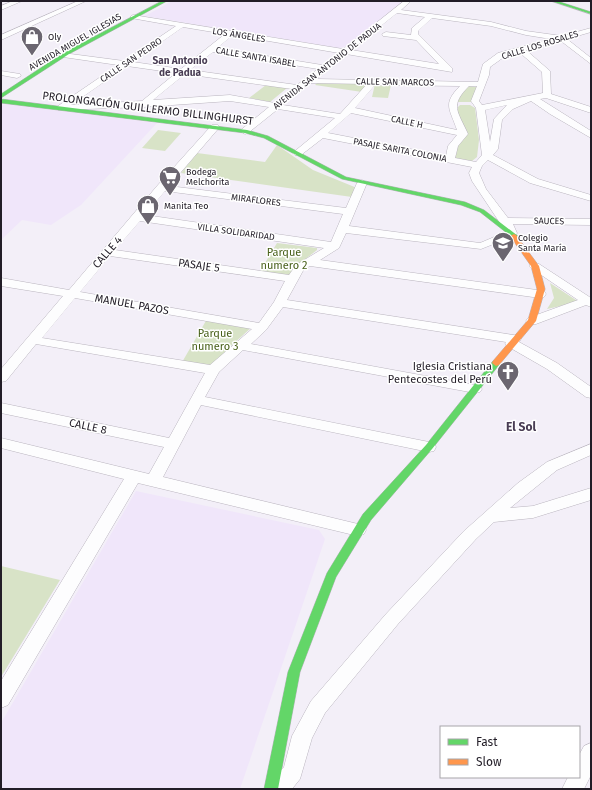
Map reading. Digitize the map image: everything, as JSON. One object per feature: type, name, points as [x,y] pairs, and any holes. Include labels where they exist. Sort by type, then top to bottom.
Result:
[{"type":"street","points":[[1,8],[19,1]]},
{"type":"street","points":[[1,38],[83,1]]},
{"type":"street","name":"AVENIDA MIGUEL IGLESIAS","points":[[1,87],[85,35],[150,1]]},
{"type":"street","name":"AVENIDA MIGUEL IGLESIAS","points":[[1,96],[63,55],[165,1]]},
{"type":"street","name":"AVENIDA SAN ANTONIO DE PADUA","points":[[245,131],[408,1]]},
{"type":"street","points":[[553,1],[591,13]]},
{"type":"street","points":[[397,11],[491,24],[526,33],[562,38],[591,62]]},
{"type":"street","points":[[431,16],[414,30],[414,34],[447,68],[456,83]]},
{"type":"street","name":"LOS ÁNGELES","points":[[133,17],[447,68]]},
{"type":"street","name":"CALLE SAN PEDRO","points":[[61,108],[182,25]]},
{"type":"street","name":"CALLE LOS ROSALES","points":[[487,156],[480,122],[480,108],[475,101],[482,84],[486,66],[501,55],[591,30]]},
{"type":"street","points":[[127,116],[231,33]]},
{"type":"street","points":[[386,34],[417,38]]},
{"type":"street","name":"CALLE SANTA ISABEL","points":[[211,49],[324,68]]},
{"type":"street","points":[[521,50],[546,71],[547,95]]},
{"type":"street","points":[[63,55],[299,88]]},
{"type":"street","points":[[1,73],[17,76]]},
{"type":"street","name":"CALLE SAN MARCOS","points":[[308,81],[482,84]]},
{"type":"street","points":[[298,153],[351,110],[373,82]]},
{"type":"street","points":[[450,159],[453,154],[452,147],[454,142],[462,138],[463,134],[452,110],[452,102],[468,83]]},
{"type":"street","points":[[480,108],[547,95],[591,110]]},
{"type":"street","points":[[532,97],[552,112],[591,135]]},
{"type":"street","points":[[343,229],[480,246],[512,233],[506,220],[476,183],[474,173],[478,165],[493,149],[498,119],[510,107],[532,97]]},
{"type":"street","points":[[61,108],[230,98],[342,117]]},
{"type":"street","name":"PROLONGACIÓN GUILLERMO BILLINGHURST","points":[[1,101],[245,131],[266,137],[344,178],[463,203],[482,211],[512,233],[535,266],[541,289],[532,321],[513,341],[428,447],[358,530],[331,576],[294,672],[271,789]]},
{"type":"street","name":"CALLE H","points":[[351,110],[463,134]]},
{"type":"street","name":"CALLE 4","points":[[1,378],[71,293],[215,127]]},
{"type":"street","name":"PASAJE SARITA COLONIA","points":[[322,135],[478,165]]},
{"type":"street","points":[[487,156],[496,159],[513,171],[534,181],[591,198]]},
{"type":"street","points":[[534,181],[591,190]]},
{"type":"street","points":[[153,481],[213,370],[262,327],[280,303],[300,267],[335,246],[362,183]]},
{"type":"street","name":"MIRAFLORES","points":[[161,188],[350,212]]},
{"type":"street","name":"VILLA SOLIDARIDAD","points":[[137,217],[335,246]]},
{"type":"street","name":"SAUCES","points":[[506,220],[591,222]]},
{"type":"street","name":"PASAJE 5","points":[[107,252],[292,279]]},
{"type":"street","points":[[309,262],[540,294]]},
{"type":"street","points":[[535,266],[589,302]]},
{"type":"street","name":"MANUEL PAZOS","points":[[1,282],[262,327]]},
{"type":"street","points":[[532,321],[589,302]]},
{"type":"street","points":[[280,303],[513,341],[552,366],[591,394]]},
{"type":"street","points":[[33,340],[213,370]]},
{"type":"street","points":[[242,346],[475,389]]},
{"type":"street","points":[[198,400],[428,447]]},
{"type":"street","name":"CALLE 8","points":[[1,408],[174,444]]},
{"type":"street","points":[[1,443],[358,530]]},
{"type":"street","points":[[278,789],[293,772],[302,736],[318,707],[392,619],[490,516],[524,487],[552,466],[591,449]]},
{"type":"street","points":[[1,699],[134,476]]},
{"type":"street","points":[[490,516],[533,512],[591,494]]},
{"type":"street","points":[[580,775],[591,753]]},
{"type":"street","points":[[573,789],[578,778]]},
{"type":"shaded area","points":[[172,1],[404,1],[344,47],[338,48],[145,16]]},
{"type":"shaded area","points":[[4,104],[157,123],[81,205],[51,225],[22,220],[1,240],[1,107]]},
{"type":"shaded area","points":[[136,491],[319,530],[325,539],[240,789],[1,789],[1,723]]},
{"type":"green space","points":[[318,82],[369,84],[362,92],[315,85]]},
{"type":"green space","points":[[375,84],[391,85],[388,98],[372,97]]},
{"type":"green space","points":[[266,85],[287,88],[270,102],[249,98]]},
{"type":"green space","points":[[467,86],[477,87],[471,102],[456,102]]},
{"type":"green space","points":[[460,105],[470,105],[475,108],[479,140],[477,157],[472,161],[454,158],[457,152],[455,148],[466,136],[457,113]]},
{"type":"green space","points":[[158,130],[181,133],[165,151],[142,148]]},
{"type":"green space","points":[[277,145],[313,170],[357,188],[352,197],[181,173],[197,153],[265,162]]},
{"type":"green space","name":"Parque numero 2","points":[[277,243],[317,248],[317,250],[299,264],[289,277],[259,273]]},
{"type":"green space","points":[[550,283],[579,302],[547,309],[554,298]]},
{"type":"green space","name":"Parque numero 3","points":[[207,319],[252,327],[232,345],[213,369],[181,364]]},
{"type":"green space","points":[[1,566],[60,580],[1,677]]},
{"type":"traffic: fast","points":[[1,96],[67,53],[165,1]]},
{"type":"traffic: fast","points":[[553,1],[591,13]]},
{"type":"traffic: fast","points":[[1,101],[245,131],[266,137],[344,178],[463,203],[482,211],[514,236]]},
{"type":"traffic: fast","points":[[271,789],[294,672],[331,576],[367,517],[429,447],[496,363]]},
{"type":"traffic: slow","points":[[496,363],[532,321],[541,289],[535,266],[514,236]]},
{"type":"place","name":"Oly","points":[[32,56]]},
{"type":"place","name":"Bodega Melchorita","points":[[170,196]]},
{"type":"place","name":"Manita Teo","points":[[148,226]]},
{"type":"place","name":"Colegio Santa María","points":[[503,262]]},
{"type":"place","name":"Iglesia Cristiana Pentecostes del Perú","points":[[508,392]]},
{"type":"district","name":"San Antonio de Padua","points":[[180,66]]},
{"type":"district","name":"El Sol","points":[[521,427]]}]
